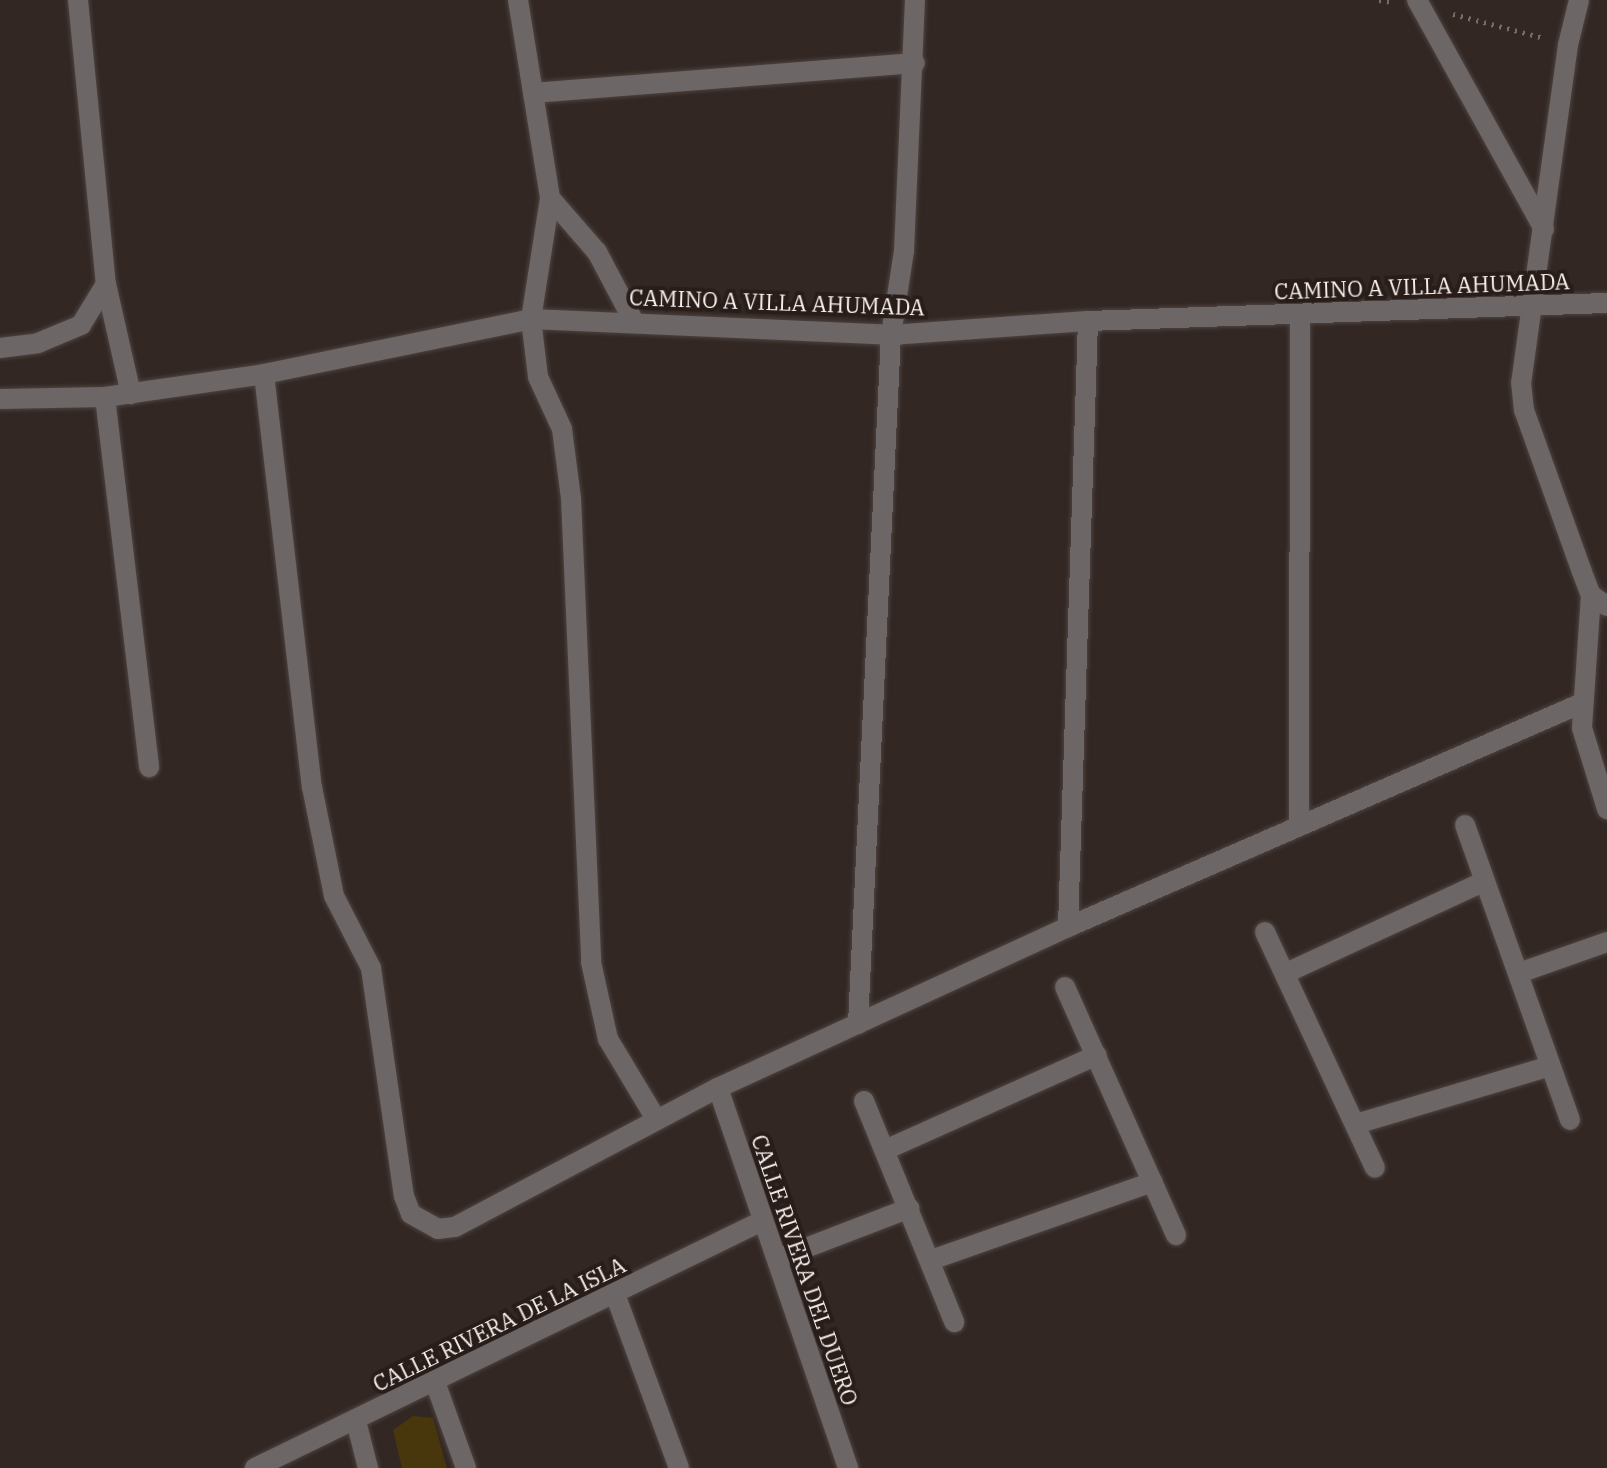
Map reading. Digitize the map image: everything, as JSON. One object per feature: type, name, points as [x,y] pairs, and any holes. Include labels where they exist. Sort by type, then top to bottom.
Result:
[{"type":"street","points":[[78,0],[106,284],[131,394]]},
{"type":"street","points":[[518,0],[550,198],[531,319],[538,377],[562,429],[571,498],[572,609],[597,1001],[608,1039],[656,1119]]},
{"type":"street","points":[[858,1024],[891,335],[904,251],[915,63],[915,0]]},
{"type":"street","points":[[1579,0],[1568,45],[1521,382],[1524,410],[1599,600],[1580,704],[1582,728],[1607,809]]},
{"type":"street","points":[[1419,4],[1544,229]]},
{"type":"street","points":[[533,93],[915,63]]},
{"type":"street","points":[[550,198],[597,252],[634,322]]},
{"type":"street","points":[[0,348],[38,343],[81,325],[106,284]]},
{"type":"street","name":"CAMINO A VILLA AHUMADA","points":[[0,399],[105,397],[264,374],[531,319],[891,335],[1088,321],[1607,303]]},
{"type":"street","points":[[1299,825],[1300,316]]},
{"type":"street","points":[[1068,927],[1088,321]]},
{"type":"street","points":[[264,374],[312,787],[334,896],[371,968],[404,1196],[411,1214],[438,1229],[455,1227],[718,1088],[1068,927],[1580,704]]},
{"type":"street","points":[[105,397],[149,767]]},
{"type":"street","points":[[1465,825],[1570,1120]]},
{"type":"street","points":[[1286,973],[1485,881]]},
{"type":"street","points":[[1265,932],[1375,1168]]},
{"type":"street","points":[[1519,973],[1607,942]]},
{"type":"street","points":[[1065,987],[1176,1235]]},
{"type":"street","points":[[885,1150],[1097,1055]]},
{"type":"street","points":[[1356,1124],[1550,1066]]},
{"type":"street","name":"CALLE RIVERA DEL DUERO","points":[[718,1088],[848,1468]]},
{"type":"street","points":[[864,1101],[954,1322]]},
{"type":"street","points":[[931,1260],[1153,1182]]},
{"type":"street","points":[[777,1259],[910,1208]]},
{"type":"street","name":"CALLE RIVERA DE LA ISLA","points":[[255,1468],[762,1221]]},
{"type":"street","points":[[615,1294],[679,1468]]},
{"type":"street","points":[[435,1382],[466,1468]]},
{"type":"street","points":[[356,1421],[368,1468]]},
{"type":"path","points":[[1379,0],[1419,4],[1568,45]]},
{"type":"shaded area","points":[[413,1416],[433,1418],[447,1468],[402,1468],[393,1430]]}]
